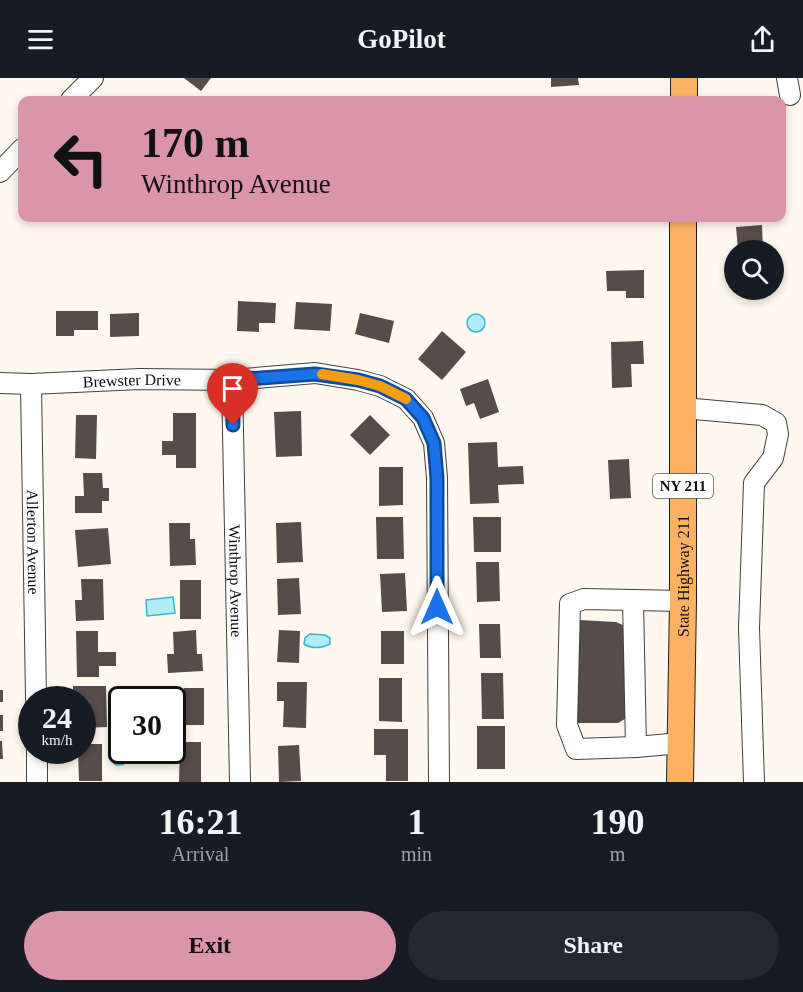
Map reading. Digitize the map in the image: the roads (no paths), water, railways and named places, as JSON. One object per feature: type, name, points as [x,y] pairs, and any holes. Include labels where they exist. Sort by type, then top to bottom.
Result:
[{"type":"main road","points":[[684,78],[684,96]]},
{"type":"main road","name":"State Highway 211","points":[[681,749],[683,222]]},
{"type":"main road","name":"NY 211","points":[[681,749],[681,782]]},
{"type":"street","points":[[75,96],[93,78]]},
{"type":"street","points":[[0,172],[18,153]]},
{"type":"street","name":"Brewster Drive","points":[[0,383],[31,384],[140,379],[232,380],[315,374],[358,380],[380,386],[406,399],[423,418],[434,443],[437,478],[439,782]]},
{"type":"street","name":"Winthrop Avenue","points":[[232,380],[240,782]]},
{"type":"street","name":"Allerton Avenue","points":[[31,384],[36,686]]},
{"type":"street","points":[[683,408],[762,415],[776,423],[778,434],[773,458],[754,483],[749,628],[754,782]]},
{"type":"street","points":[[681,749],[636,747],[576,749],[567,724],[570,603],[584,599],[683,601]]},
{"type":"street","points":[[633,600],[636,747]]},
{"type":"street","points":[[37,764],[38,782]]},
{"type":"water","points":[[476,314],[482,317],[485,323],[482,329],[476,332],[470,329],[467,323],[470,317]]},
{"type":"water","points":[[173,597],[175,613],[147,616],[146,600]]},
{"type":"water","points":[[310,634],[325,635],[330,638],[330,644],[317,647],[307,646],[304,644],[305,638]]}]
